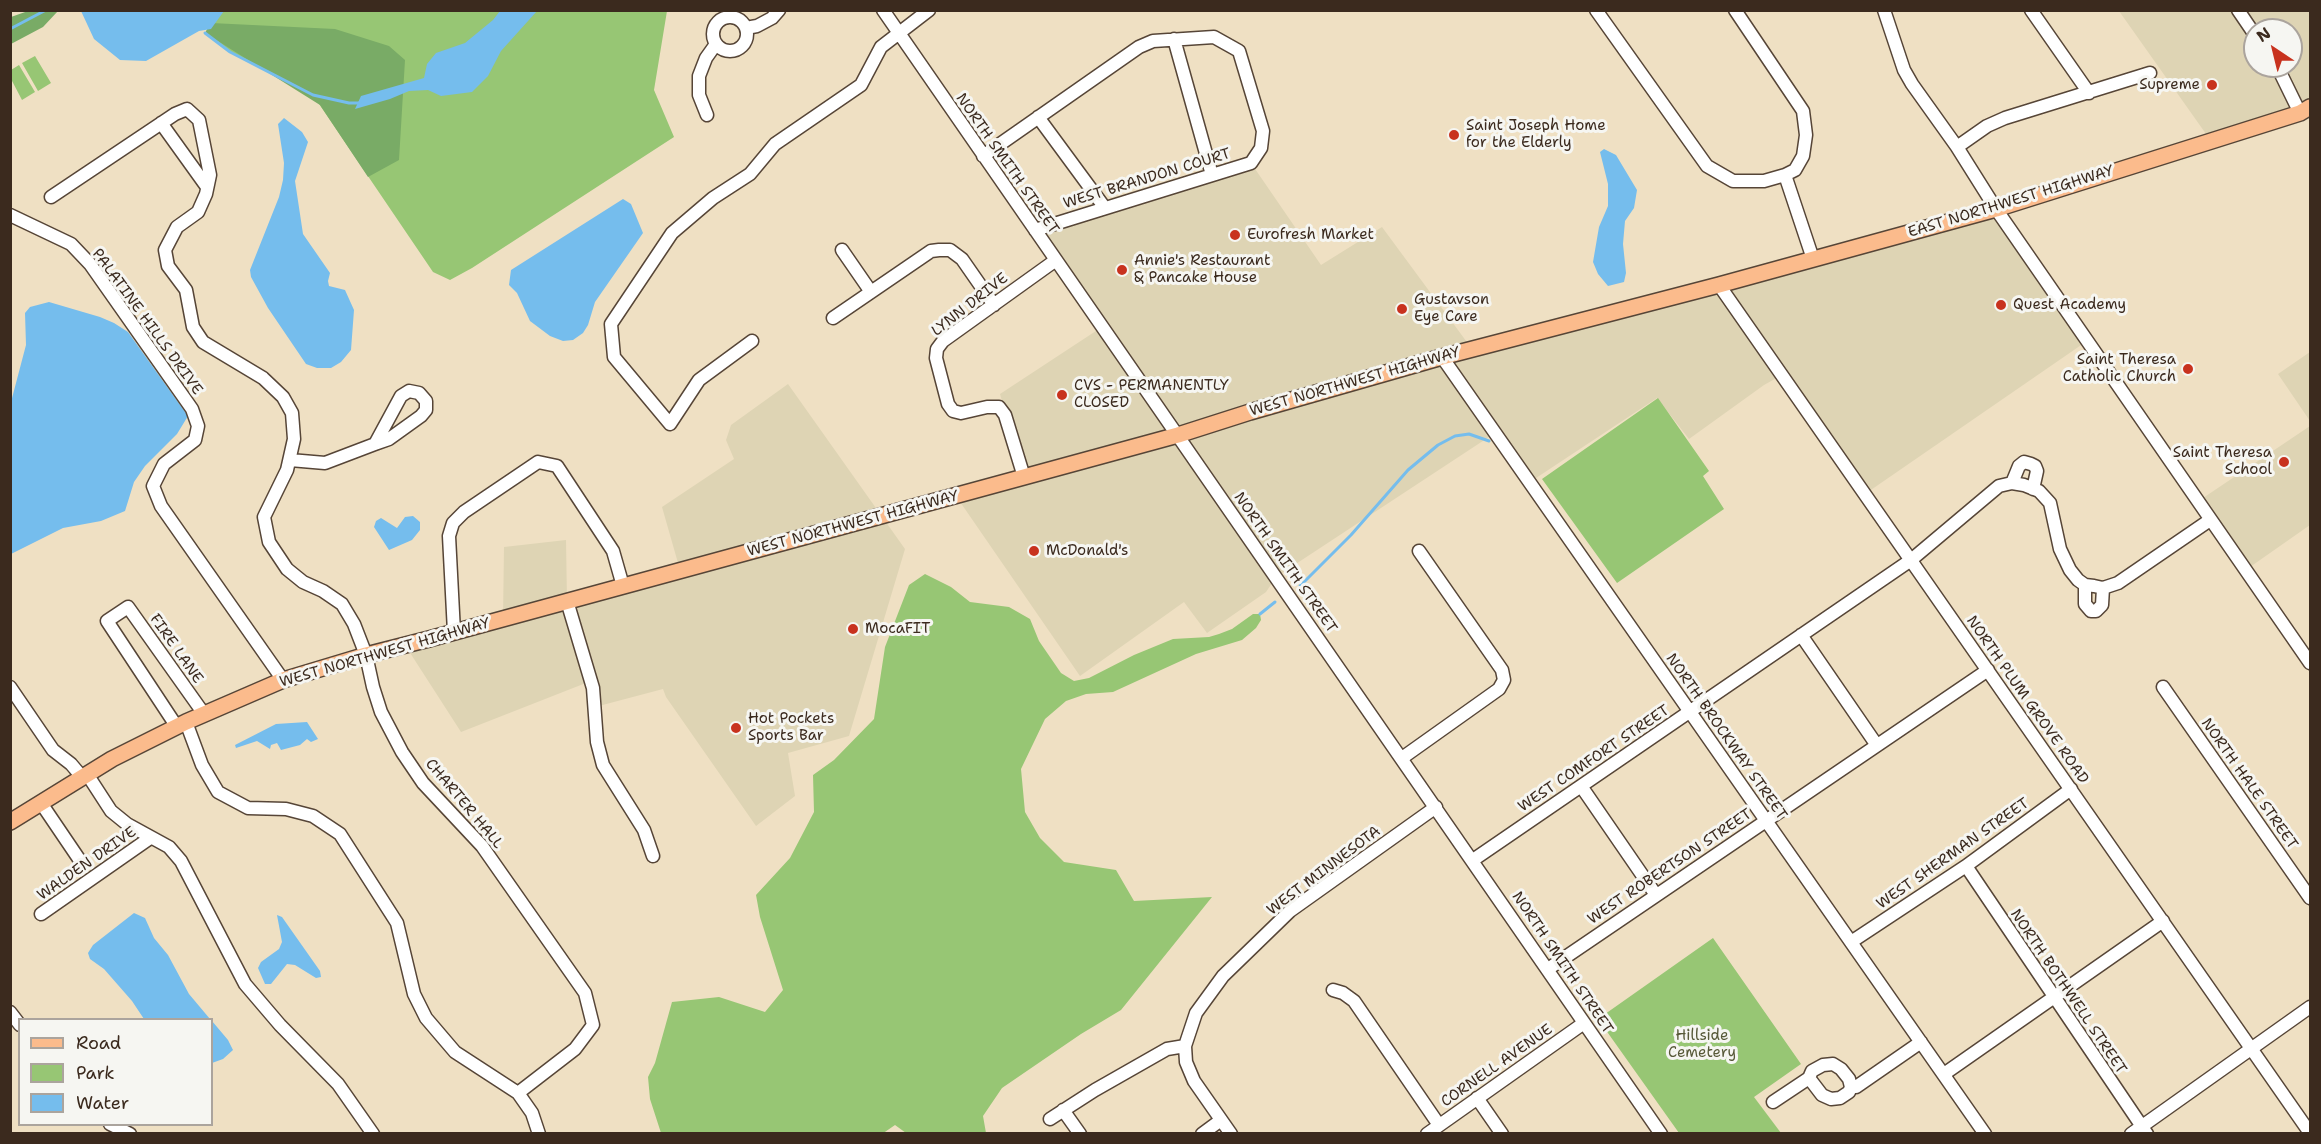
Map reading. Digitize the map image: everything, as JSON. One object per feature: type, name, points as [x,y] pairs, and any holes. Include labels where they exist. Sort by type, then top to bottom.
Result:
[{"type":"main road","name":"EAST NORTHWEST HIGHWAY","points":[[1719,285],[1996,209],[2307,111]]},
{"type":"main road","name":"WEST NORTHWEST HIGHWAY","points":[[10,822],[85,776],[181,724],[283,680],[366,655],[1178,435],[1442,357],[1719,285]]},
{"type":"street","points":[[746,28],[757,26],[772,18],[779,10]]},
{"type":"street","name":"NORTH SMITH STREET","points":[[883,10],[1661,1134]]},
{"type":"street","points":[[752,341],[699,380],[670,424],[614,357],[611,324],[672,233],[713,198],[750,174],[775,144],[861,85],[881,46],[929,10]]},
{"type":"street","points":[[1596,10],[1707,166],[1733,181],[1764,181],[1795,170],[1803,156],[1806,126],[1803,111],[1735,10]]},
{"type":"street","points":[[1884,10],[1904,70],[1996,209],[2310,663]]},
{"type":"street","points":[[2031,10],[2089,93]]},
{"type":"street","points":[[725,17],[737,18],[746,28],[745,42],[738,48],[726,50],[716,44],[713,34],[716,24],[725,17]]},
{"type":"street","name":"WEST BRANDON COURT","points":[[983,156],[1139,47],[1153,40],[1214,37],[1239,51],[1263,131],[1261,148],[1251,163],[1035,230]]},
{"type":"street","points":[[1174,39],[1212,175]]},
{"type":"street","points":[[707,115],[699,95],[699,76],[706,58],[716,44]]},
{"type":"street","points":[[1957,147],[1987,126],[2005,118],[2150,74]]},
{"type":"street","points":[[2285,78],[2307,111]]},
{"type":"street","points":[[51,197],[161,123],[187,109],[199,120],[210,175],[207,188]]},
{"type":"street","points":[[1038,117],[1106,208]]},
{"type":"street","points":[[161,123],[207,188]]},
{"type":"street","points":[[1785,175],[1813,259]]},
{"type":"street","name":"CHARTER HALL","points":[[207,188],[198,212],[177,227],[165,250],[168,266],[186,290],[193,327],[203,342],[263,378],[283,397],[292,413],[294,426],[290,460],[264,517],[269,542],[287,569],[303,582],[323,591],[342,604],[354,624],[366,655],[372,687],[381,712],[402,752],[423,783],[489,856],[585,993],[593,1025],[575,1049],[518,1093]]},
{"type":"street","name":"PALATINE HILLS DRIVE","points":[[10,215],[71,244],[90,264],[192,409],[198,426],[195,440],[164,464],[153,486],[161,506],[283,680]]},
{"type":"street","points":[[842,250],[871,292]]},
{"type":"street","points":[[833,318],[931,251],[950,250],[962,259],[994,304]]},
{"type":"street","name":"LYNN DRIVE","points":[[1024,477],[1005,415],[999,407],[987,407],[961,413],[953,411],[948,404],[936,358],[937,349],[943,342],[1056,260]]},
{"type":"street","name":"NORTH PLUM GROVE ROAD","points":[[1719,285],[2310,1133]]},
{"type":"street","name":"NORTH BROCKWAY STREET","points":[[1442,357],[1985,1134]]},
{"type":"street","points":[[290,460],[325,463],[389,439],[421,417],[426,410],[426,401],[419,393],[409,391],[401,396],[375,444]]},
{"type":"street","points":[[453,632],[449,536],[453,524],[464,512],[538,462],[557,466],[613,551],[623,586]]},
{"type":"street","points":[[2033,489],[2037,471],[2035,466],[2024,462],[2019,466],[2012,483],[2039,491],[2050,503],[2060,549],[2070,570],[2085,585],[2103,588],[2118,583],[2210,520]]},
{"type":"street","name":"WEST COMFORT STREET","points":[[1473,860],[1911,560],[1992,491],[1999,486],[2012,483]]},
{"type":"street","points":[[1402,758],[1499,689],[1504,680],[1502,670],[1419,551]]},
{"type":"street","points":[[2085,585],[2085,604],[2091,611],[2096,611],[2103,605],[2103,588]]},
{"type":"street","points":[[567,601],[593,688],[597,742],[603,765],[644,830],[653,856]]},
{"type":"street","name":"FIRE LANE","points":[[181,724],[107,621],[128,607],[204,714]]},
{"type":"street","points":[[1801,635],[1876,744]]},
{"type":"street","name":"WEST ROBERTSON STREET","points":[[1548,969],[1988,670]]},
{"type":"street","points":[[10,687],[53,750],[85,776],[111,811],[127,824],[169,847],[181,861],[245,984],[280,1026],[338,1084],[373,1134]]},
{"type":"street","name":"NORTH HALE STREET","points":[[2163,687],[2310,898]]},
{"type":"street","points":[[181,724],[218,792],[248,808],[286,810],[313,816],[340,834],[398,923],[414,994],[426,1018],[455,1052],[518,1093],[532,1113],[539,1134]]},
{"type":"street","points":[[1581,786],[1656,895]]},
{"type":"street","name":"WEST SHERMAN STREET","points":[[1851,942],[1966,866],[2071,789]]},
{"type":"street","points":[[41,803],[81,862]]},
{"type":"street","name":"WEST MINNESOTA","points":[[1185,1046],[1196,1012],[1223,976],[1290,911],[1436,807]]},
{"type":"street","name":"WALDEN DRIVE","points":[[41,914],[150,838]]},
{"type":"street","name":"NORTH BOTHWELL STREET","points":[[1966,866],[2140,1131]]},
{"type":"street","points":[[1944,1074],[2163,921]]},
{"type":"street","points":[[1334,990],[1354,1001],[1439,1125]]},
{"type":"street","points":[[2140,1131],[2310,1007]]},
{"type":"street","name":"CORNELL AVENUE","points":[[1427,1134],[1584,1023]]},
{"type":"street","points":[[1851,1087],[1856,1087],[1921,1042]]},
{"type":"street","points":[[1050,1119],[1167,1049],[1185,1046],[1186,1062],[1194,1081],[1231,1134]]},
{"type":"street","points":[[1773,1102],[1809,1078],[1812,1071],[1823,1065],[1833,1064],[1841,1069],[1849,1079],[1851,1087],[1849,1092],[1840,1098],[1831,1099],[1822,1095],[1809,1078]]},
{"type":"street","points":[[1477,1098],[1502,1134]]},
{"type":"street","points":[[1063,1110],[1080,1134]]},
{"type":"street","points":[[1202,1134],[1221,1120]]},
{"type":"street","points":[[112,1126],[130,1134]]},
{"type":"shaded area","points":[[2119,11],[2310,11],[2310,107],[2211,141]]},
{"type":"shaded area","points":[[1251,163],[1321,265],[1382,227],[1472,349],[1996,209],[2087,341],[1865,494],[1782,375],[1764,385],[1689,439],[1657,398],[1530,482],[1495,433],[1276,577],[1266,592],[1207,633],[1184,602],[1080,676],[956,496],[1024,477],[1000,394],[1102,327],[1035,230]]},
{"type":"shaded area","points":[[2310,352],[2310,421],[2278,374]]},
{"type":"shaded area","points":[[788,384],[905,549],[849,736],[788,753],[795,796],[756,826],[666,697],[663,689],[595,707],[591,681],[461,732],[405,645],[503,619],[504,547],[566,540],[567,601],[680,570],[662,507],[734,459],[726,440],[731,425]]},
{"type":"shaded area","name":"Saint Theresa School","points":[[2310,426],[2310,525],[2250,567],[2203,498]]},
{"type":"green space","points":[[215,10],[667,11],[654,90],[674,137],[450,280],[433,272],[313,95],[230,52],[205,33]]},
{"type":"green space","points":[[28,11],[58,11],[43,27],[11,44],[11,17]]},
{"type":"green space","points":[[211,23],[335,29],[389,46],[405,60],[399,160],[368,177],[320,105],[205,33]]},
{"type":"green space","points":[[35,56],[51,83],[38,91],[22,63]]},
{"type":"green space","points":[[19,65],[35,92],[22,100],[11,79],[11,70]]},
{"type":"green space","points":[[1658,398],[1709,471],[1703,476],[1724,509],[1617,583],[1542,479]]},
{"type":"green space","points":[[925,574],[951,587],[970,602],[1009,607],[1030,619],[1039,641],[1061,673],[1074,681],[1089,678],[1134,655],[1173,639],[1209,637],[1232,629],[1253,614],[1260,614],[1261,620],[1256,628],[1242,640],[1196,654],[1113,692],[1086,694],[1066,701],[1045,719],[1021,769],[1025,812],[1040,838],[1064,862],[1116,870],[1134,901],[1212,897],[1121,1010],[1081,1034],[1002,1088],[983,1116],[986,1133],[906,1133],[895,1125],[882,1134],[872,1132],[870,1134],[661,1133],[650,1099],[648,1077],[655,1063],[672,1002],[719,997],[765,1012],[783,990],[760,917],[756,895],[790,858],[814,812],[813,775],[834,760],[874,719],[885,647],[909,585]]},
{"type":"green space","name":"Hillside Cemetery","points":[[1713,938],[1801,1064],[1754,1097],[1781,1133],[1679,1133],[1598,1019]]},
{"type":"water","points":[[224,10],[211,29],[199,31],[146,61],[120,60],[94,39],[81,11]]},
{"type":"water","points":[[500,11],[537,11],[501,51],[488,76],[472,92],[441,96],[428,90],[409,91],[355,109],[361,96],[424,78],[427,64],[436,53],[465,43],[493,20]]},
{"type":"water","points":[[284,118],[302,132],[308,142],[295,181],[303,234],[330,273],[329,286],[345,290],[354,310],[351,350],[341,362],[331,368],[317,368],[306,364],[268,308],[251,277],[250,270],[279,197],[283,180],[284,163],[278,124]]},
{"type":"water","points":[[1604,149],[1616,155],[1637,190],[1634,208],[1625,221],[1623,244],[1626,273],[1624,282],[1608,286],[1598,274],[1593,262],[1599,227],[1608,206],[1608,184],[1600,152]]},
{"type":"water","points":[[623,199],[631,204],[643,233],[595,302],[583,333],[573,340],[563,341],[550,336],[530,321],[517,293],[509,285],[511,270]]},
{"type":"water","points":[[49,302],[100,317],[128,332],[188,416],[177,434],[145,466],[134,482],[125,511],[101,521],[63,528],[11,554],[11,402],[26,345],[25,313],[30,307]]},
{"type":"water","points":[[413,516],[420,522],[420,530],[412,540],[389,550],[374,527],[376,521],[381,518],[397,528],[405,517]]},
{"type":"water","points":[[307,722],[318,739],[311,742],[307,739],[300,745],[281,750],[277,743],[271,745],[270,749],[257,741],[236,748],[235,745],[276,724]]},
{"type":"water","points":[[134,913],[145,918],[154,938],[168,955],[189,994],[209,1018],[143,1018],[132,1001],[104,969],[90,959],[88,953],[93,945]]},
{"type":"water","points":[[277,915],[282,917],[320,971],[321,977],[316,978],[295,965],[287,964],[271,984],[265,984],[258,968],[261,962],[279,949],[282,942]]},
{"type":"water","points":[[213,1022],[233,1050],[223,1059],[213,1063]]},
{"type":"waterway","points":[[10,29],[46,10]]},
{"type":"waterway","points":[[205,33],[230,52],[313,95],[349,103],[360,103]]},
{"type":"waterway","points":[[1300,586],[1351,535],[1408,470],[1438,445],[1455,436],[1469,434],[1489,441]]},
{"type":"waterway","points":[[1260,614],[1275,602]]},
{"type":"place","name":"Supreme","points":[[2212,85]]},
{"type":"place","name":"Saint Joseph Home for the Elderly","points":[[1454,135]]},
{"type":"place","name":"Eurofresh Market","points":[[1235,235]]},
{"type":"place","name":"Annie's Restaurant & Pancake House","points":[[1122,270]]},
{"type":"place","name":"Quest Academy","points":[[2001,305]]},
{"type":"place","name":"Gustavson Eye Care","points":[[1402,309]]},
{"type":"place","name":"Saint Theresa Catholic Church","points":[[2188,369]]},
{"type":"place","name":"CVS - PERMANENTLY CLOSED","points":[[1062,395]]},
{"type":"place","name":"Saint Theresa School","points":[[2284,462]]},
{"type":"place","name":"McDonald's","points":[[1034,551]]},
{"type":"place","name":"MocaFIT","points":[[853,629]]},
{"type":"place","name":"Hot Pockets Sports Bar","points":[[736,728]]}]
